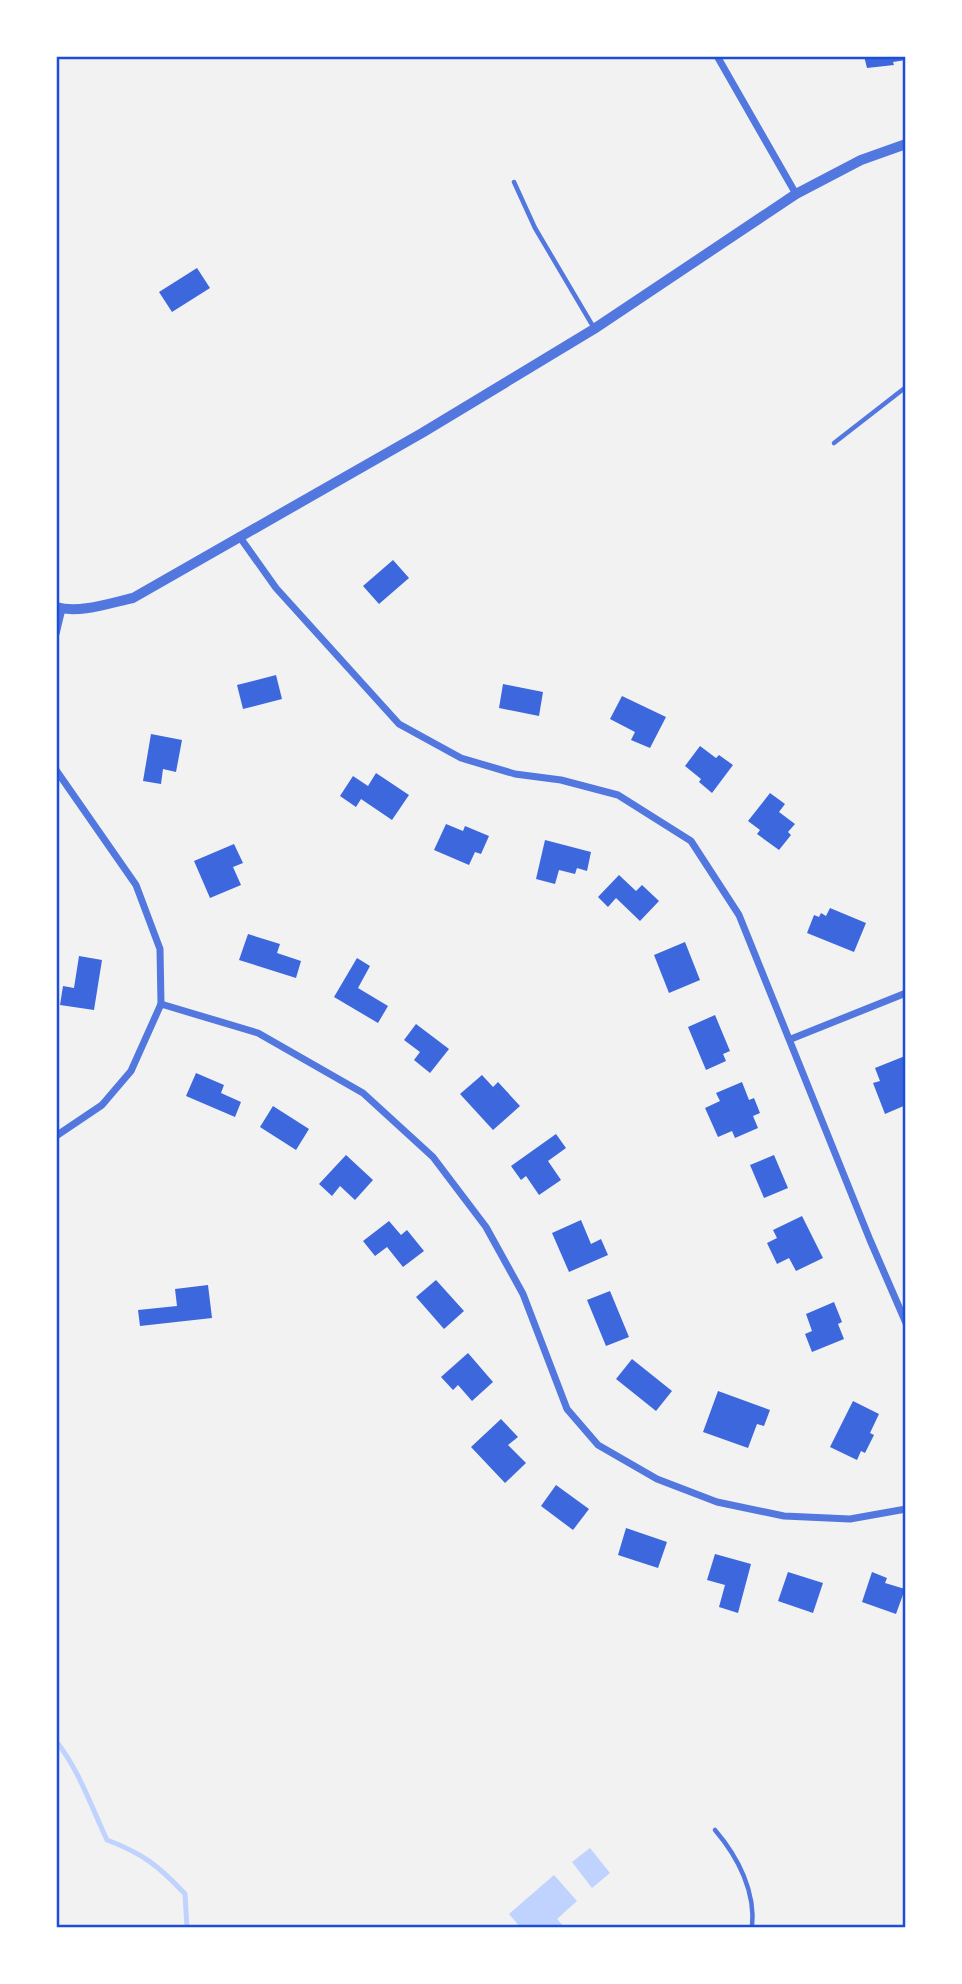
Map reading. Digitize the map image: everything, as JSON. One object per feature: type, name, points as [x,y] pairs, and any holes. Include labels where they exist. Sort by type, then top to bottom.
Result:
[{"type":"street","points":[[716,56],[796,194]]},
{"type":"street","points":[[56,634],[59,608],[98,606],[133,598],[422,433],[594,329],[796,194],[861,160],[906,144]]},
{"type":"street","points":[[239,536],[275,588],[399,724],[461,758],[515,774],[561,780],[618,796],[691,841],[739,915],[906,1324]]},
{"type":"street","points":[[56,770],[136,885],[160,949],[161,1004],[131,1071],[102,1105],[56,1136]]},
{"type":"street","points":[[791,1040],[906,993]]},
{"type":"street","points":[[161,1004],[258,1033],[363,1093],[433,1157],[486,1227],[523,1294],[567,1409],[598,1446],[657,1479],[693,1493],[717,1502],[784,1516],[850,1519],[906,1509]]},
{"type":"lane","points":[[514,182],[535,228],[594,329]]},
{"type":"lane","points":[[834,443],[906,387]]},
{"type":"lane","points":[[715,1830],[731,1849],[749,1889],[752,1928]]},
{"type":"water","points":[[590,1848],[610,1873],[592,1888],[572,1862]]},
{"type":"water","points":[[554,1875],[577,1901],[557,1919],[565,1928],[521,1928],[509,1914]]},
{"type":"building","points":[[864,56],[906,56],[906,60],[893,62],[894,65],[867,68]]},
{"type":"building","points":[[197,268],[210,288],[172,312],[159,292]]},
{"type":"building","points":[[393,560],[409,578],[379,604],[363,586]]},
{"type":"building","points":[[276,675],[282,699],[243,709],[237,685]]},
{"type":"building","points":[[503,684],[543,692],[539,716],[499,708]]},
{"type":"building","points":[[622,696],[666,717],[650,748],[631,740],[635,732],[610,719]]},
{"type":"building","points":[[151,734],[182,740],[176,772],[163,769],[161,784],[143,781]]},
{"type":"building","points":[[700,746],[716,758],[719,755],[733,765],[712,793],[699,782],[701,779],[685,766]]},
{"type":"building","points":[[376,773],[409,795],[392,820],[361,799],[356,807],[340,796],[353,776],[368,786]]},
{"type":"building","points":[[770,793],[785,804],[779,812],[795,824],[788,832],[791,835],[779,850],[757,834],[760,830],[748,821]]},
{"type":"building","points":[[446,824],[463,831],[465,826],[489,836],[481,854],[475,852],[469,865],[434,850]]},
{"type":"building","points":[[545,840],[591,852],[587,871],[577,868],[575,874],[559,870],[555,884],[536,879]]},
{"type":"building","points":[[234,844],[243,863],[233,867],[241,885],[210,898],[194,861]]},
{"type":"building","points":[[619,875],[636,891],[642,885],[659,901],[640,921],[616,898],[608,907],[598,897]]},
{"type":"building","points":[[830,908],[866,923],[854,952],[807,933],[814,915],[819,917],[821,913],[826,916]]},
{"type":"building","points":[[248,934],[280,944],[277,953],[301,961],[296,978],[239,960]]},
{"type":"building","points":[[685,942],[700,980],[669,993],[654,955]]},
{"type":"building","points":[[79,956],[102,960],[94,1010],[60,1005],[63,986],[74,988]]},
{"type":"building","points":[[357,958],[370,966],[358,988],[388,1006],[378,1023],[334,997]]},
{"type":"building","points":[[715,1015],[730,1051],[723,1054],[726,1061],[706,1070],[688,1027]]},
{"type":"building","points":[[416,1024],[449,1049],[430,1073],[414,1060],[420,1052],[404,1040]]},
{"type":"building","points":[[905,1056],[906,1105],[885,1114],[873,1083],[880,1081],[875,1068]]},
{"type":"building","points":[[196,1073],[224,1085],[221,1093],[241,1102],[235,1117],[186,1096]]},
{"type":"building","points":[[482,1075],[493,1087],[498,1082],[520,1106],[493,1130],[460,1094]]},
{"type":"building","points":[[742,1082],[749,1100],[754,1098],[760,1113],[753,1116],[758,1128],[735,1138],[732,1131],[718,1137],[705,1108],[720,1101],[716,1093]]},
{"type":"building","points":[[273,1106],[309,1129],[296,1150],[260,1127]]},
{"type":"building","points":[[556,1134],[566,1148],[548,1161],[561,1180],[539,1195],[526,1176],[521,1180],[511,1166]]},
{"type":"building","points":[[346,1155],[373,1180],[355,1200],[340,1186],[332,1196],[319,1184]]},
{"type":"building","points":[[774,1155],[788,1188],[764,1198],[750,1165]]},
{"type":"building","points":[[802,1216],[823,1258],[796,1271],[789,1258],[777,1264],[767,1243],[777,1238],[773,1230]]},
{"type":"building","points":[[581,1220],[591,1244],[601,1239],[608,1255],[569,1272],[552,1233]]},
{"type":"building","points":[[389,1221],[401,1235],[407,1230],[424,1251],[403,1267],[387,1247],[375,1256],[363,1241]]},
{"type":"building","points":[[436,1280],[464,1311],[444,1329],[416,1297]]},
{"type":"building","points":[[208,1285],[212,1318],[140,1326],[138,1310],[177,1306],[175,1289]]},
{"type":"building","points":[[610,1291],[629,1337],[606,1346],[587,1300]]},
{"type":"building","points":[[834,1302],[842,1322],[838,1324],[844,1339],[812,1352],[805,1334],[812,1331],[806,1314]]},
{"type":"building","points":[[468,1353],[493,1382],[472,1401],[458,1385],[453,1390],[441,1377]]},
{"type":"building","points":[[632,1359],[672,1391],[656,1411],[616,1379]]},
{"type":"building","points":[[718,1391],[770,1410],[764,1426],[757,1424],[748,1448],[703,1432]]},
{"type":"building","points":[[853,1401],[879,1414],[870,1433],[874,1435],[865,1453],[861,1451],[857,1460],[830,1447]]},
{"type":"building","points":[[501,1419],[518,1437],[508,1445],[526,1463],[505,1483],[471,1447]]},
{"type":"building","points":[[556,1485],[589,1509],[573,1530],[541,1506]]},
{"type":"building","points":[[626,1528],[667,1542],[658,1568],[618,1555]]},
{"type":"building","points":[[715,1554],[751,1564],[738,1613],[719,1607],[725,1585],[707,1580]]},
{"type":"building","points":[[788,1572],[823,1583],[813,1613],[778,1601]]},
{"type":"building","points":[[872,1572],[887,1578],[885,1583],[905,1589],[896,1614],[862,1602]]},
{"type":"waterway","points":[[56,1741],[78,1776],[107,1840],[149,1861],[185,1894],[187,1928]]}]
